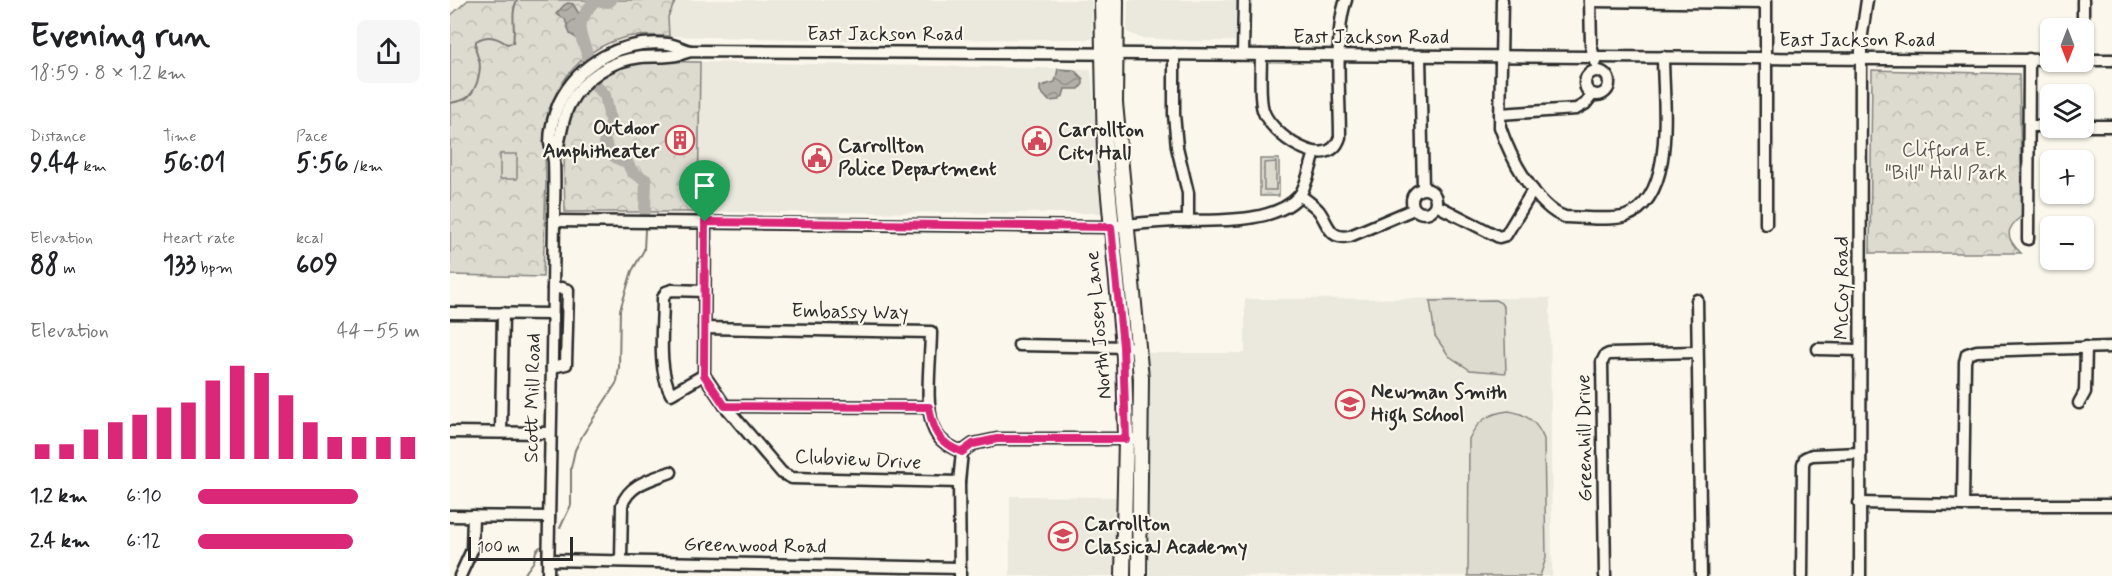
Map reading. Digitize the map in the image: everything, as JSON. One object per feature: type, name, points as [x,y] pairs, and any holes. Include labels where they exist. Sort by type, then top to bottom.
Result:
[{"type":"main road","name":"North Josey Lane","points":[[1102,0],[1115,103],[1141,378],[1139,576]]},
{"type":"main road","name":"North Josey Lane","points":[[1116,0],[1108,54],[1105,154],[1123,346],[1126,439],[1123,576]]},
{"type":"street","points":[[1243,54],[1244,0]]},
{"type":"street","points":[[1261,55],[1263,109],[1272,127],[1281,135],[1315,153],[1326,153],[1333,148],[1340,137],[1339,55],[1341,19],[1346,0]]},
{"type":"street","points":[[1502,0],[1500,127],[1505,142],[1533,190],[1550,209],[1565,217],[1619,217],[1636,210],[1648,200],[1661,170],[1664,147],[1663,57]]},
{"type":"street","points":[[1597,71],[1591,45],[1590,0],[1765,1],[1766,224]]},
{"type":"street","name":"McCoy Road","points":[[1860,576],[1862,26],[1867,0]]},
{"type":"street","points":[[2083,0],[2083,18]]},
{"type":"street","name":"East Jackson Road","points":[[554,220],[554,158],[560,144],[562,124],[569,105],[579,91],[602,70],[626,59],[642,56],[670,57],[692,51],[2040,60]]},
{"type":"street","points":[[1173,54],[1177,147],[1187,185],[1188,221]]},
{"type":"street","points":[[1420,56],[1423,188]]},
{"type":"street","points":[[2028,239],[2029,59]]},
{"type":"street","points":[[2094,60],[2112,60]]},
{"type":"street","points":[[1597,71],[1604,74],[1609,83],[1604,93],[1593,94],[1587,89],[1585,81],[1589,74],[1597,71]]},
{"type":"street","points":[[1500,114],[1576,109],[1585,105],[1593,94]]},
{"type":"street","points":[[2029,126],[2040,126]]},
{"type":"street","points":[[2094,126],[2112,126]]},
{"type":"street","points":[[554,220],[1111,227],[1235,219],[1283,209],[1300,195],[1315,153]]},
{"type":"street","points":[[1423,188],[1434,193],[1436,205],[1428,212],[1420,213],[1414,208],[1412,197],[1416,191],[1423,188]]},
{"type":"street","points":[[1436,205],[1499,237],[1506,235],[1533,190]]},
{"type":"street","points":[[1300,195],[1318,210],[1332,234],[1342,237],[1350,236],[1414,208]]},
{"type":"street","name":"Scott Mill Road","points":[[548,576],[554,220]]},
{"type":"street","points":[[704,291],[672,290],[666,292],[663,298],[663,375],[671,394],[704,375],[705,222]]},
{"type":"street","points":[[552,368],[566,364],[568,290],[553,288]]},
{"type":"street","points":[[1697,300],[1701,576]]},
{"type":"street","points":[[450,313],[552,314]]},
{"type":"street","points":[[501,432],[503,313]]},
{"type":"street","name":"Embassy Way","points":[[704,328],[931,332],[929,407],[931,421],[937,436],[962,452]]},
{"type":"street","points":[[1019,345],[1138,347]]},
{"type":"street","points":[[2079,403],[2085,392],[2086,347]]},
{"type":"street","points":[[1963,505],[1967,354],[1977,351],[2112,347]]},
{"type":"street","points":[[1818,349],[1860,350]]},
{"type":"street","name":"Greenhill Drive","points":[[1605,576],[1602,362],[1609,354],[1696,352]]},
{"type":"street","name":"Clubview Drive","points":[[704,375],[725,406],[782,473],[792,478],[958,482]]},
{"type":"street","points":[[725,406],[929,407]]},
{"type":"street","points":[[450,432],[550,433]]},
{"type":"street","points":[[960,572],[958,482],[962,452],[973,444],[997,439],[1141,439]]},
{"type":"street","points":[[1802,576],[1803,464],[1806,458],[1812,455],[1860,453]]},
{"type":"street","points":[[621,560],[622,505],[625,497],[635,487],[671,472]]},
{"type":"street","points":[[1859,502],[2112,505]]},
{"type":"street","points":[[450,516],[549,517]]},
{"type":"street","points":[[460,576],[472,550],[473,516]]},
{"type":"street","name":"Greenwood Road","points":[[548,560],[621,560],[960,572]]},
{"type":"shaded area","points":[[676,0],[1092,0],[1092,39],[841,40],[669,36],[668,17]]},
{"type":"shaded area","points":[[1128,0],[1236,0],[1235,41],[1140,38],[1127,32]]},
{"type":"shaded area","points":[[700,62],[1091,69],[1102,213],[698,212]]},
{"type":"shaded area","name":"Newman Smith High School","points":[[1550,298],[1552,576],[1149,576],[1148,353],[1245,353],[1245,299]]},
{"type":"shaded area","name":"Carrollton Classical Academy","points":[[1010,496],[1116,497],[1115,576],[1010,576]]},
{"type":"green space","points":[[468,0],[676,0],[668,17],[669,36],[628,37],[607,44],[580,62],[559,88],[547,118],[545,135],[543,277],[450,275],[450,16]]},
{"type":"green space","points":[[643,61],[700,62],[698,212],[565,212],[565,150],[573,112],[583,95],[597,81],[619,68]]},
{"type":"green space","name":"Clifford E. \"Bill\" Hall Park","points":[[1872,70],[2019,74],[2022,216],[2012,225],[2009,234],[2012,243],[2021,253],[1870,253]]},
{"type":"green space","points":[[500,154],[517,154],[517,179],[500,179]]},
{"type":"green space","points":[[1260,159],[1279,159],[1279,196],[1260,196]]},
{"type":"green space","points":[[1276,162],[1276,190],[1264,190],[1264,163]]},
{"type":"green space","points":[[1495,300],[1504,308],[1506,373],[1470,370],[1449,356],[1435,336],[1430,301]]},
{"type":"green space","points":[[1509,411],[1531,420],[1544,439],[1546,558],[1540,576],[1468,576],[1469,439],[1484,419]]},
{"type":"water","points":[[568,3],[573,4],[579,14],[586,7],[590,9],[581,25],[586,46],[580,47],[576,38],[570,34],[565,19],[556,14]]},
{"type":"water","points":[[1058,69],[1074,70],[1083,79],[1083,84],[1079,89],[1065,89],[1059,100],[1049,101],[1040,91],[1040,86],[1055,82]]},
{"type":"waterway","points":[[450,103],[465,99],[475,87],[480,70],[476,41],[488,37],[496,38],[507,44],[513,43],[514,11],[517,0]]},
{"type":"waterway","points":[[588,58],[580,32],[581,21],[596,0],[608,2],[611,0]]},
{"type":"waterway","points":[[595,85],[605,95],[612,129],[604,136],[608,150],[618,159],[627,162],[632,172],[646,180],[645,211]]},
{"type":"waterway","points":[[560,528],[571,505],[571,468],[575,450],[617,382],[620,310],[632,271],[644,250],[645,230]]},
{"type":"waterway","points":[[523,576],[534,561],[536,551],[540,547]]},
{"type":"place","name":"Outdoor Amphitheater","points":[[680,140]]},
{"type":"place","name":"Carrollton City Hall","points":[[1037,141]]},
{"type":"place","name":"Carrollton Police Department","points":[[817,158]]},
{"type":"place","name":"Newman Smith High School","points":[[1350,404]]},
{"type":"place","name":"Carrollton Classical Academy","points":[[1063,536]]},
{"type":"route","points":[[705,222],[1111,227],[1123,346],[1126,439],[997,439],[973,444],[962,452],[937,436],[929,407],[725,406],[704,375],[705,222]]}]
